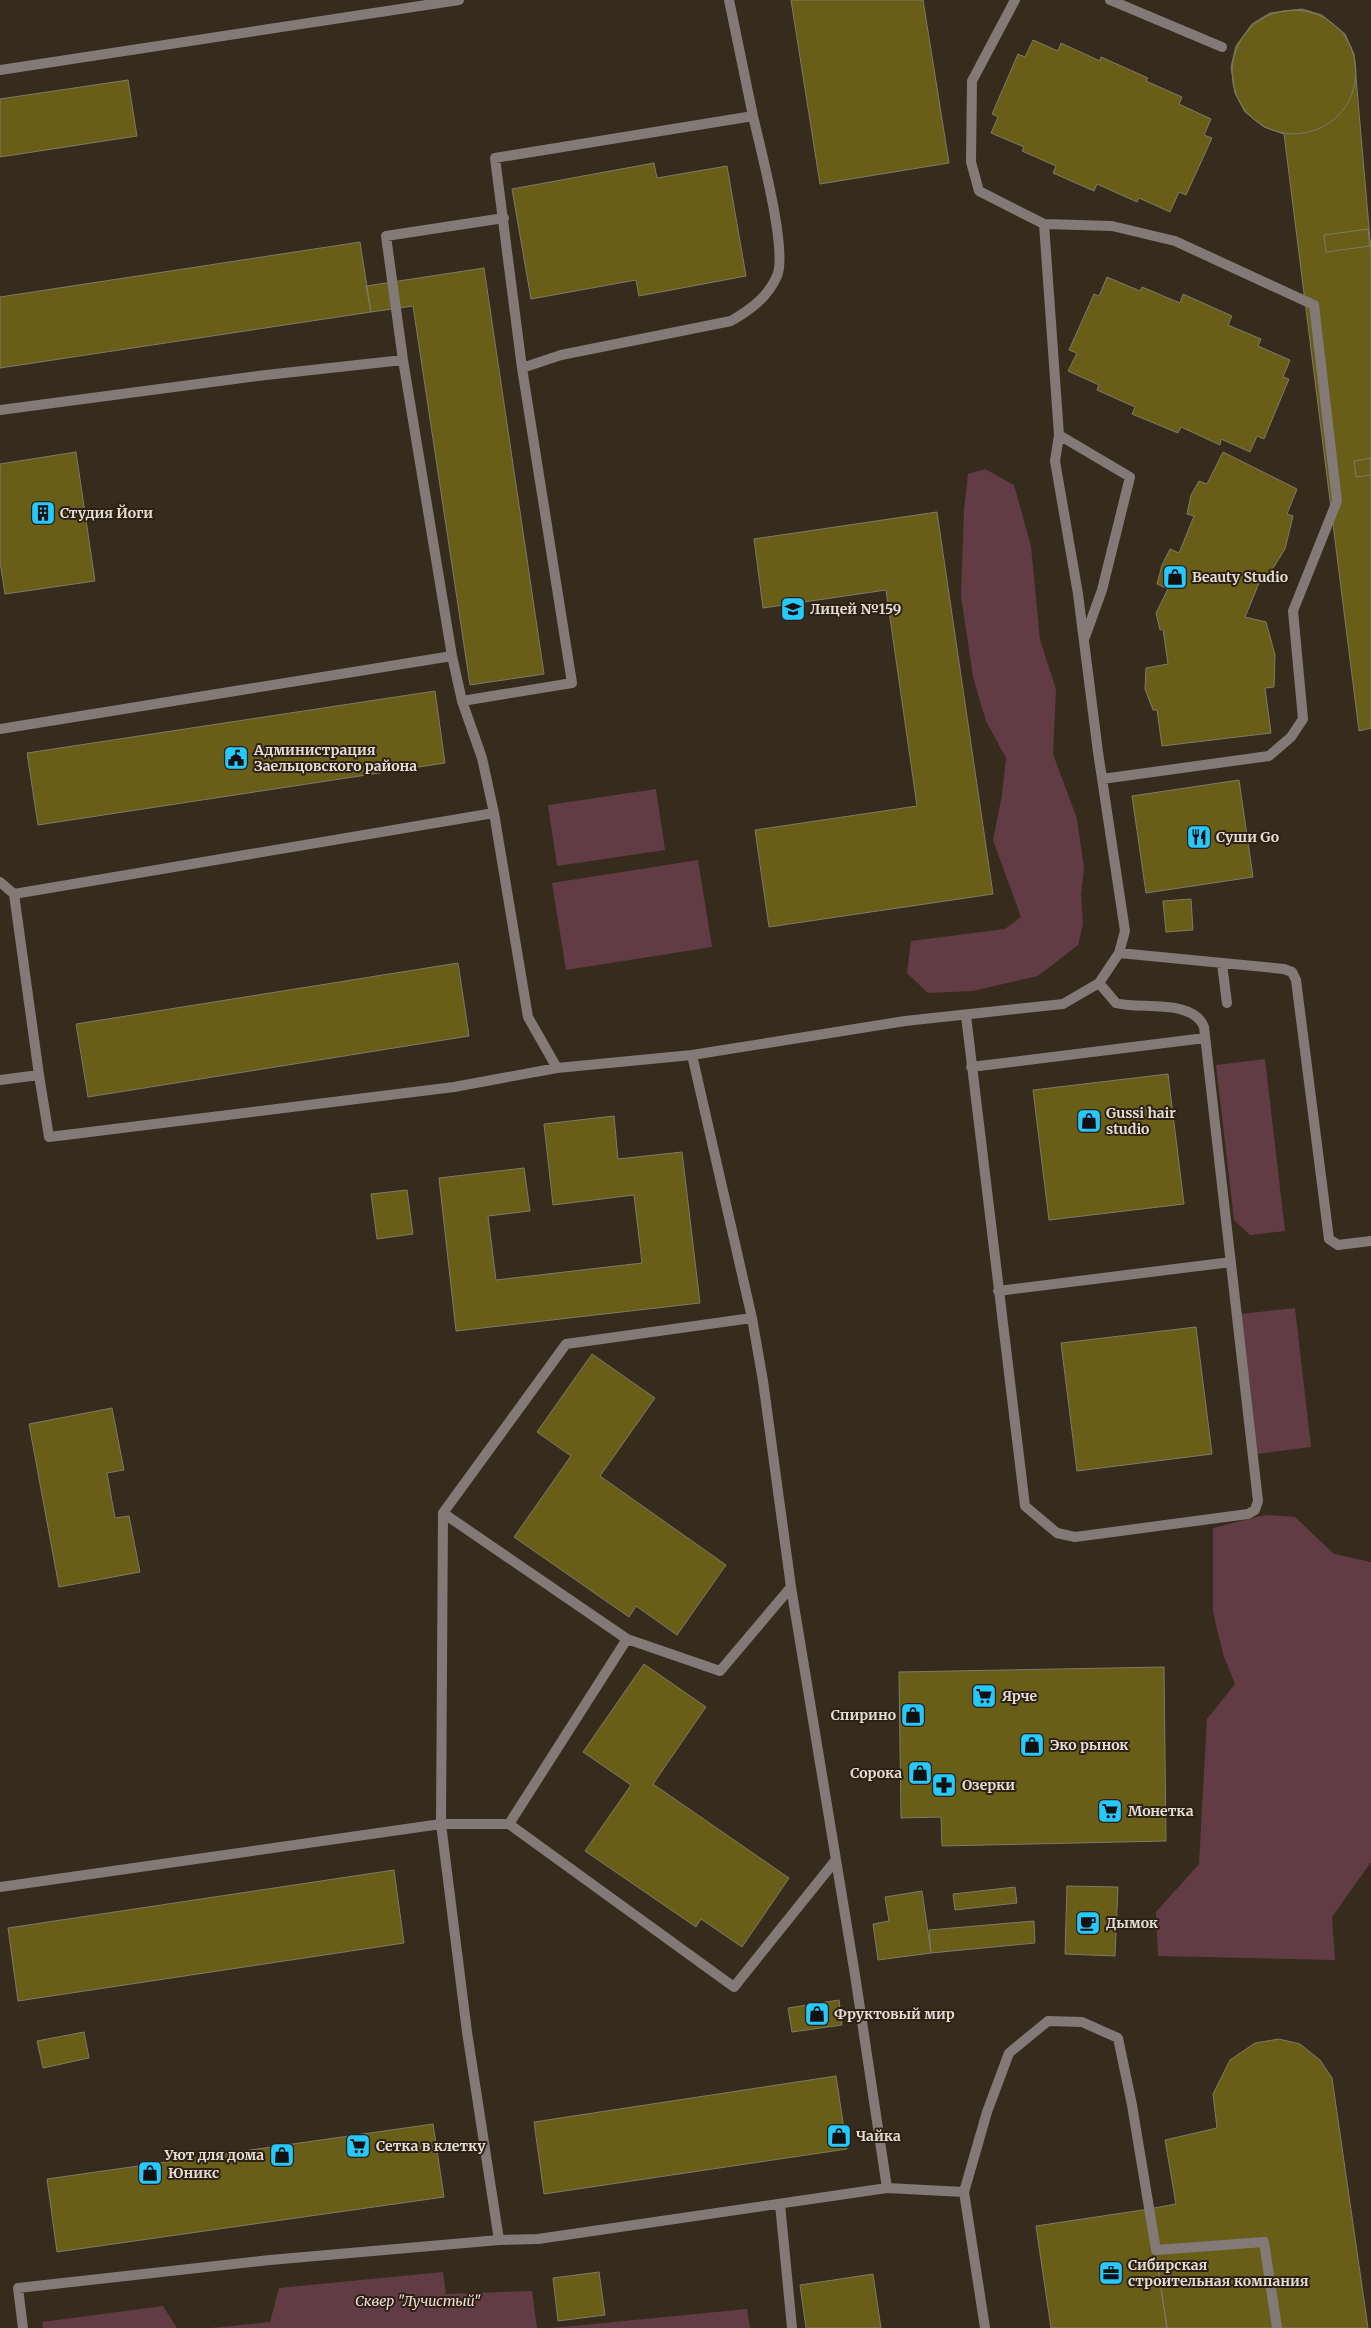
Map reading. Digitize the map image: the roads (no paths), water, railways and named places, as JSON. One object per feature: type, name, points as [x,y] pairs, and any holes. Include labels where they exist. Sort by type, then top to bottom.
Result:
[{"type":"street","points":[[0,70],[459,0]]},
{"type":"street","points":[[522,368],[561,355],[731,321],[756,306],[778,275],[779,239],[729,0]]},
{"type":"street","points":[[1015,0],[972,81],[971,162],[979,191],[1044,224],[1112,226],[1176,241],[1314,305],[1337,501],[1293,611],[1303,719],[1291,738],[1269,756],[1102,779]]},
{"type":"street","points":[[1110,0],[1222,47]]},
{"type":"street","points":[[462,701],[572,683],[522,368],[495,158],[753,116]]},
{"type":"street","points":[[504,218],[386,236],[403,360],[452,656],[462,701],[482,758],[494,813],[528,1017],[557,1068]]},
{"type":"street","points":[[0,882],[14,894],[49,1137],[454,1086],[557,1068],[692,1055],[839,1030],[1063,1004],[1099,983],[1119,954],[1125,931],[1102,779],[1078,594],[1055,461],[1059,435],[1044,224]]},
{"type":"street","points":[[0,410],[266,375],[403,360]]},
{"type":"street","points":[[1059,435],[1130,477],[1102,590],[1084,640]]},
{"type":"street","points":[[0,729],[452,656]]},
{"type":"street","points":[[14,894],[494,813]]},
{"type":"street","points":[[1119,954],[1284,969],[1292,972],[1296,980],[1329,1239],[1338,1245],[1371,1241]]},
{"type":"street","points":[[1222,964],[1227,1004]]},
{"type":"street","points":[[966,1016],[1025,1506],[1057,1533],[1075,1537],[1248,1514],[1255,1510],[1258,1501],[1205,1038],[1201,1019],[1195,1014],[1160,1006],[1121,1005],[1112,1000],[1099,983]]},
{"type":"street","points":[[971,1067],[1205,1038]]},
{"type":"street","points":[[692,1055],[752,1318],[763,1382],[791,1586],[855,1976],[887,2188]]},
{"type":"street","points":[[0,1080],[40,1075]]},
{"type":"street","points":[[998,1291],[1231,1262]]},
{"type":"street","points":[[499,2240],[467,2032],[442,1824],[444,1514],[566,1344],[752,1318]]},
{"type":"street","points":[[444,1514],[627,1639],[720,1671],[791,1586]]},
{"type":"street","points":[[509,1824],[627,1639]]},
{"type":"street","points":[[0,1887],[442,1824],[509,1824],[734,1987],[835,1861]]},
{"type":"street","points":[[985,2328],[964,2192],[987,2112],[1009,2053],[1048,2021],[1082,2022],[1118,2038],[1132,2105],[1156,2250],[1264,2242],[1277,2328]]},
{"type":"street","points":[[23,2328],[18,2288],[270,2260],[499,2240],[538,2239],[887,2188],[964,2192]]},
{"type":"street","points":[[780,2204],[792,2328]]},
{"type":"place","name":"Студия Йоги","points":[[43,513]]},
{"type":"place","name":"Beauty Studio","points":[[1175,577]]},
{"type":"place","name":"Лицей №159","points":[[793,609]]},
{"type":"place","name":"Администрация Заельцовского района","points":[[236,758]]},
{"type":"place","name":"Суши Go","points":[[1199,837]]},
{"type":"place","name":"Gussi hair studio","points":[[1089,1121]]},
{"type":"place","name":"Ярче","points":[[984,1696]]},
{"type":"place","name":"Спирино","points":[[913,1715]]},
{"type":"place","name":"Эко рынок","points":[[1032,1745]]},
{"type":"place","name":"Сорока","points":[[920,1773]]},
{"type":"place","name":"Озерки","points":[[944,1785]]},
{"type":"place","name":"Монетка","points":[[1110,1811]]},
{"type":"place","name":"Дымок","points":[[1088,1923]]},
{"type":"place","name":"Фруктовый мир","points":[[817,2014]]},
{"type":"place","name":"Чайка","points":[[839,2136]]},
{"type":"place","name":"Сетка в клетку","points":[[358,2146]]},
{"type":"place","name":"Уют для дома","points":[[282,2155]]},
{"type":"place","name":"Юникс","points":[[150,2173]]},
{"type":"place","name":"Сибирская строительная компания","points":[[1111,2273]]},
{"type":"park label","name":"Сквер \"Лучистый\"","points":[[418,2301]]}]
